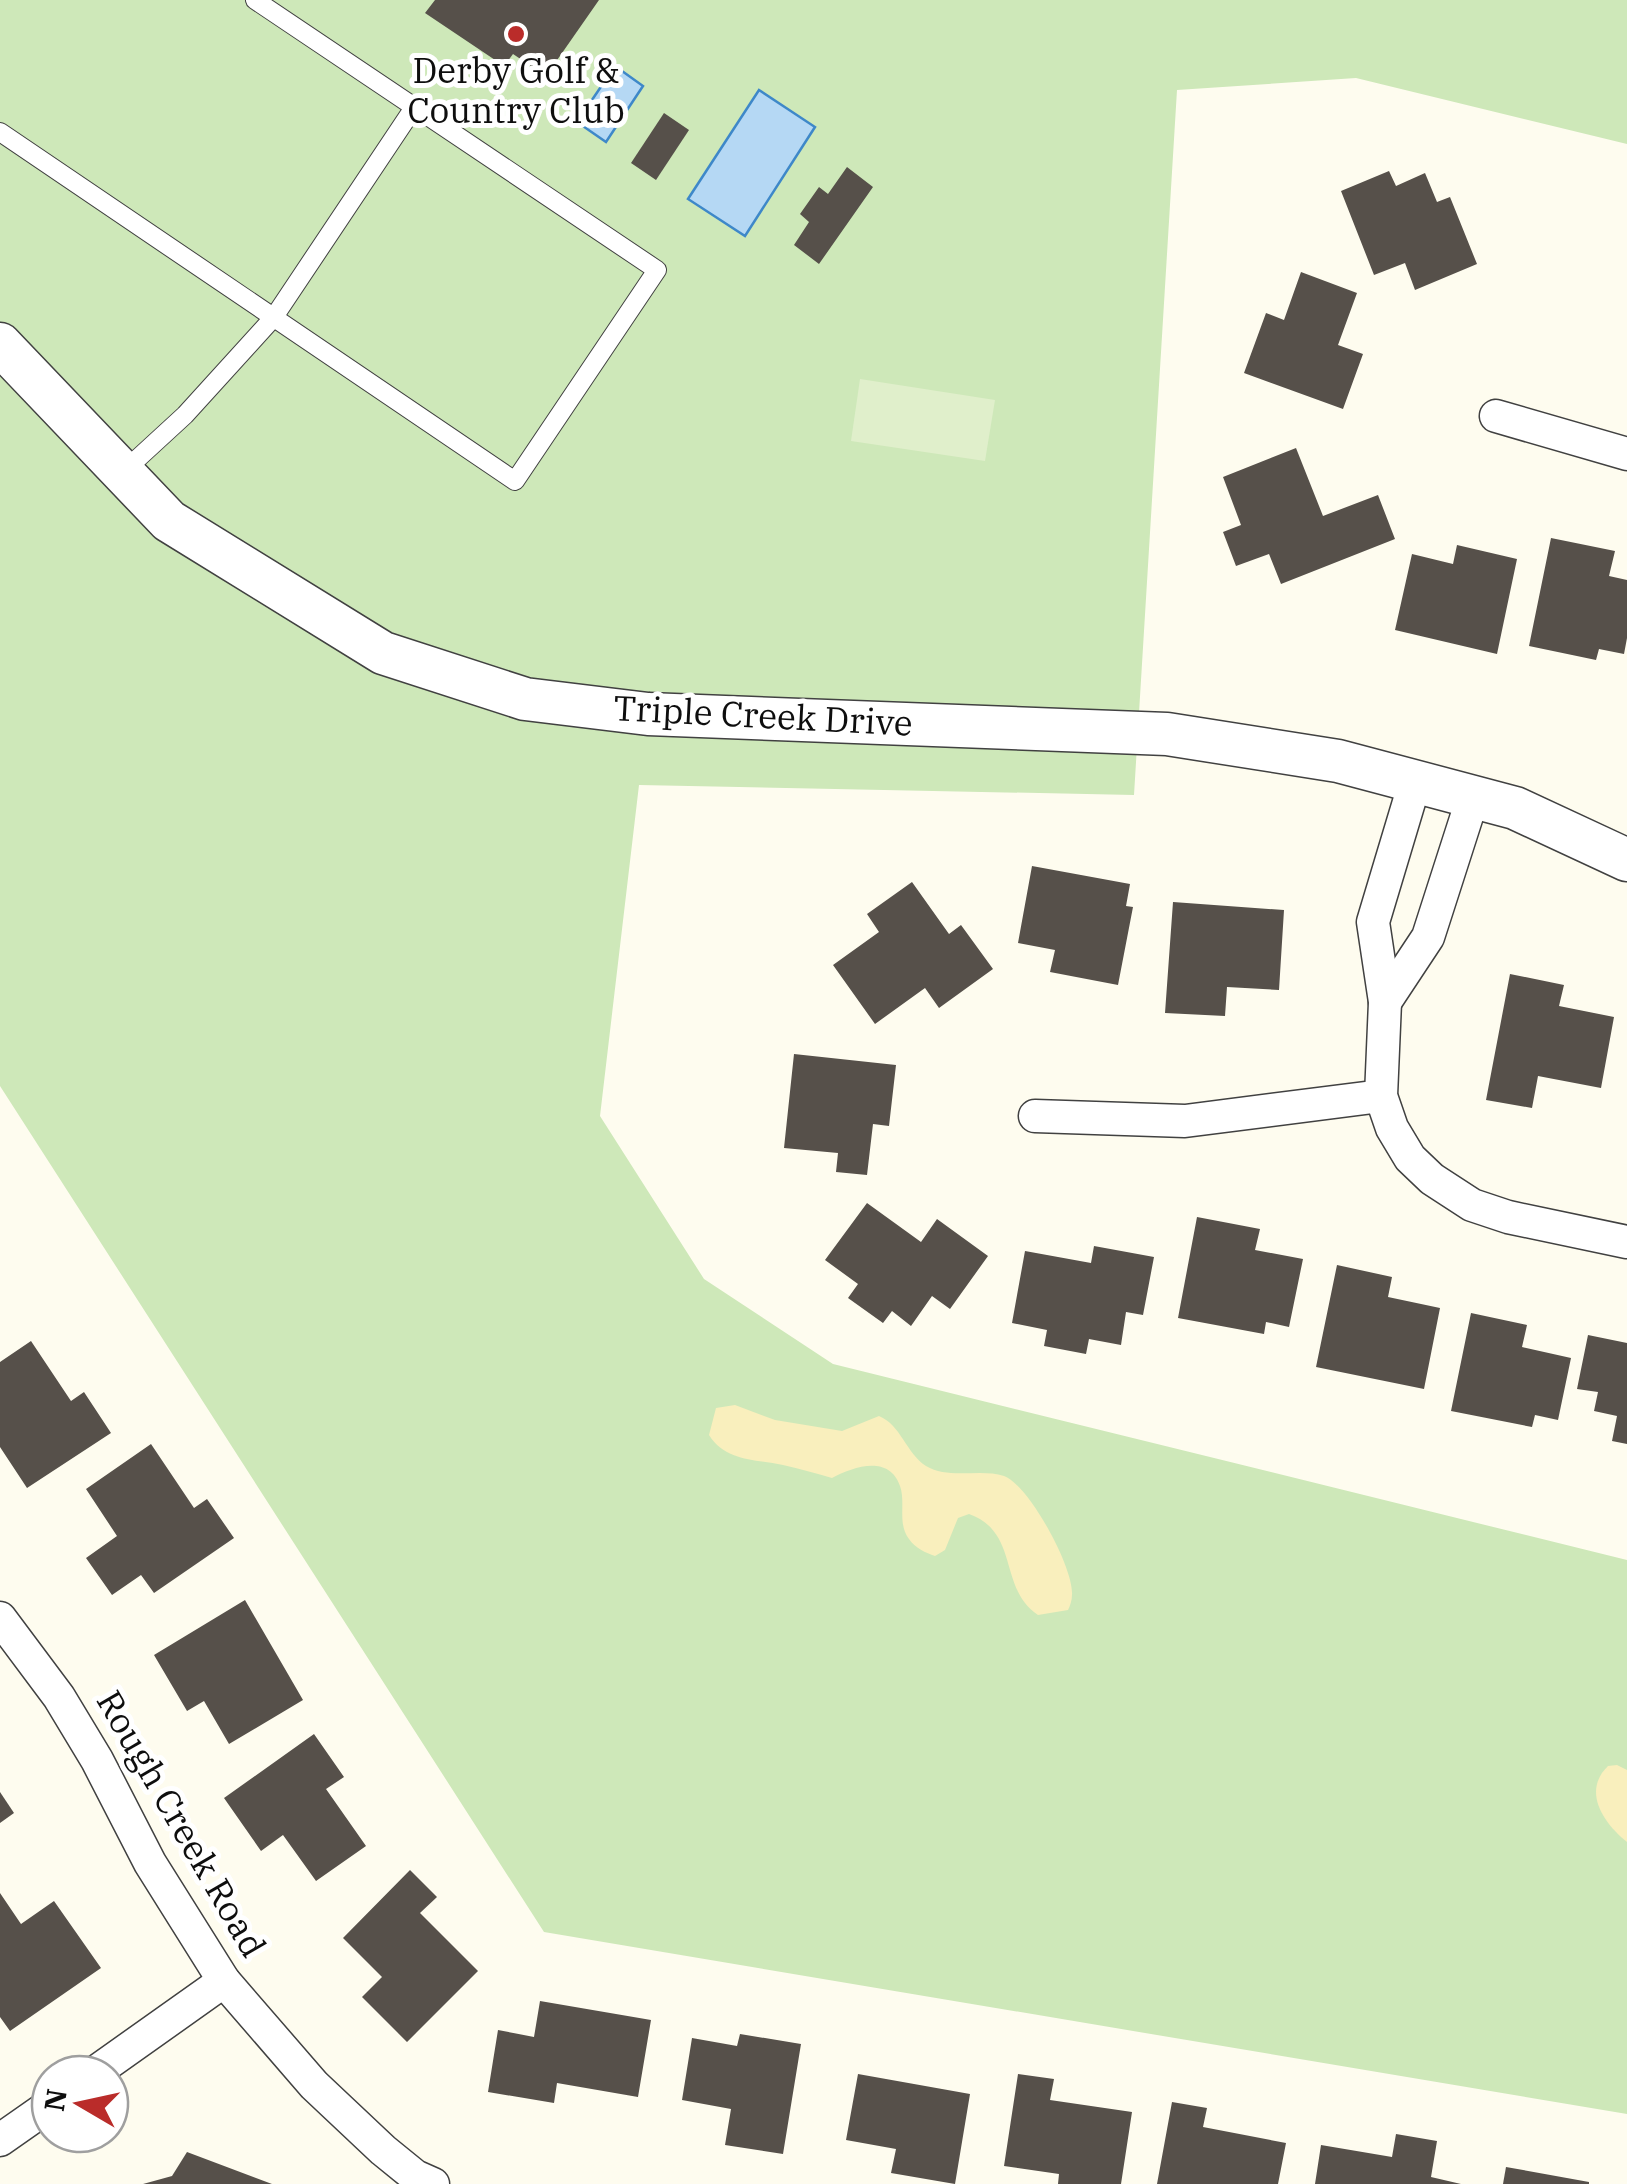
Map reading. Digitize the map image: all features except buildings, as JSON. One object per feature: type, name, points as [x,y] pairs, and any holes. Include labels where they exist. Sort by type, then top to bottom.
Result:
[{"type":"street","name":"Triple Creek Drive","points":[[0,344],[169,521],[383,653],[525,699],[648,714],[1167,734],[1338,761],[1515,808],[1627,860]]},
{"type":"street","points":[[1496,416],[1627,454]]},
{"type":"street","points":[[1415,782],[1373,922],[1385,1002],[1380,1096],[1392,1128],[1410,1158],[1432,1179],[1472,1205],[1508,1217],[1627,1242]]},
{"type":"street","points":[[1385,1002],[1428,938],[1472,797]]},
{"type":"street","points":[[1035,1116],[1185,1120],[1380,1096]]},
{"type":"street","name":"Rough Creek Road","points":[[0,1618],[59,1696],[150,1863],[224,1981],[314,2086],[382,2150],[432,2184]]},
{"type":"street","points":[[121,2054],[224,1981]]},
{"type":"street","points":[[0,2140],[30,2119]]},
{"type":"lane","points":[[0,132],[515,481],[657,270],[255,0]]},
{"type":"lane","points":[[122,472],[185,415],[274,318],[415,106]]},
{"type":"green space","points":[[0,0],[1627,0],[1627,144],[1356,78],[1177,90],[1134,795],[639,785],[600,1116],[704,1279],[833,1364],[1627,1560],[1627,2114],[544,1932],[0,1086]]},
{"type":"green space","points":[[860,379],[995,400],[985,461],[851,441]]},
{"type":"sand","points":[[735,1405],[775,1420],[842,1431],[879,1416],[893,1426],[926,1466],[945,1472],[1004,1476],[1037,1510],[1058,1548],[1071,1583],[1068,1610],[1038,1615],[1026,1604],[996,1534],[985,1522],[969,1514],[958,1518],[945,1550],[935,1556],[917,1548],[905,1533],[900,1486],[888,1470],[860,1467],[832,1478],[742,1458],[724,1450],[709,1435],[716,1408]]},
{"type":"sand","points":[[1608,1766],[1627,1770],[1627,1842],[1610,1826],[1596,1796],[1600,1776]]},
{"type":"water","points":[[615,66],[643,86],[606,142],[577,122]]},
{"type":"water","points":[[759,90],[815,127],[745,236],[688,199]]},
{"type":"place","name":"Derby Golf & Country Club","points":[[516,34]]}]
